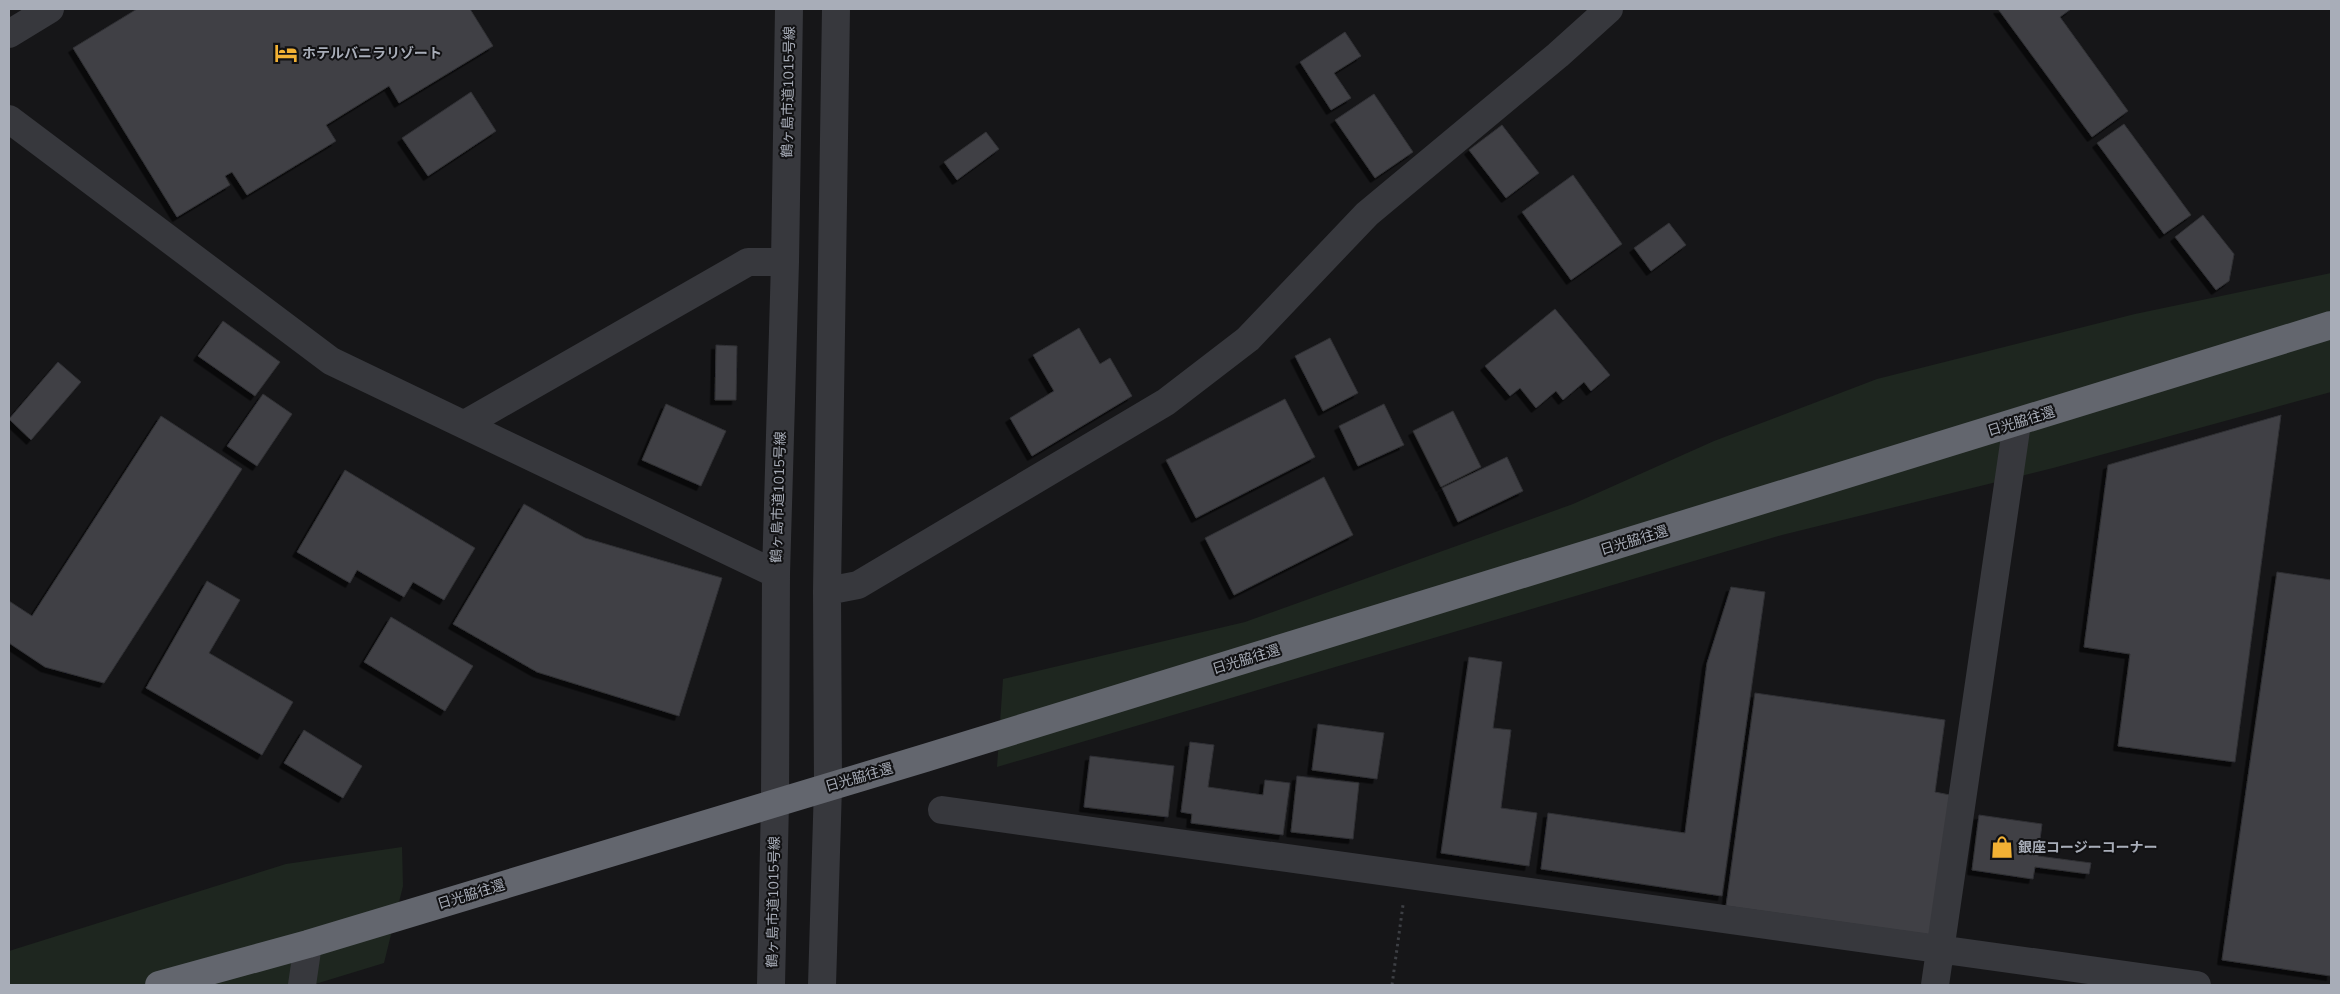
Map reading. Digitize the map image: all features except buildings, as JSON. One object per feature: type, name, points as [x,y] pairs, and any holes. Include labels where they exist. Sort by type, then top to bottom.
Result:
[{"type":"highway","name":"日光脇往還","points":[[159,985],[308,944],[934,755],[2331,325]]},
{"type":"street","points":[[9,34],[50,9]]},
{"type":"street","name":"鶴ヶ島市道1015号線","points":[[771,985],[776,802],[776,574],[790,9]]},
{"type":"street","points":[[822,985],[828,786],[827,591],[836,9]]},
{"type":"street","points":[[827,591],[858,585],[1166,402],[1248,339],[1367,214],[1558,55],[1609,9]]},
{"type":"street","points":[[9,119],[331,361],[776,574]]},
{"type":"street","points":[[465,424],[748,262],[785,262]]},
{"type":"street","points":[[1936,985],[2017,422]]},
{"type":"street","points":[[942,810],[2197,985]]},
{"type":"street","points":[[302,985],[308,944]]},
{"type":"path","points":[[1392,985],[1408,875]]},
{"type":"shaded area","points":[[2331,273],[2331,392],[2053,468],[1782,535],[997,767],[1003,679],[1245,622],[1573,504],[1714,441],[1877,379],[2135,314]]},
{"type":"shaded area","points":[[402,847],[403,886],[384,963],[312,985],[9,985],[9,951],[286,864]]},
{"type":"place","name":"ホテルバニラリゾート","points":[[286,53]]},
{"type":"place","name":"銀座コージーコーナー","points":[[2002,847]]}]
